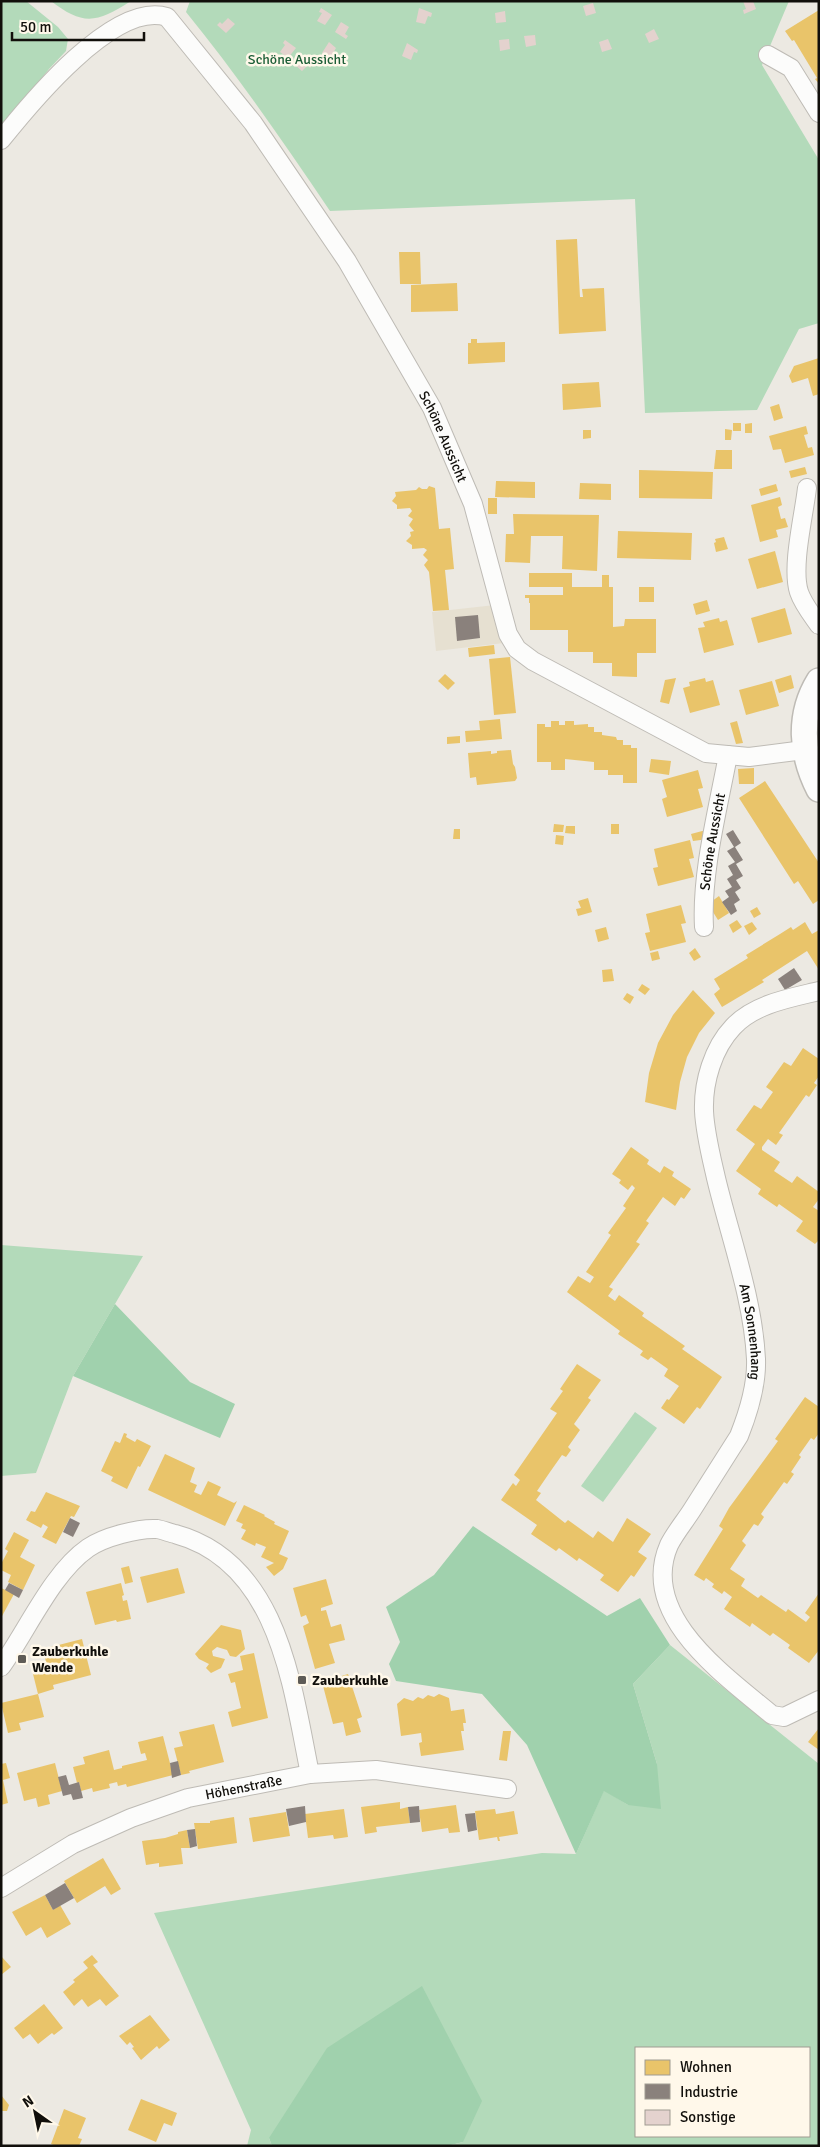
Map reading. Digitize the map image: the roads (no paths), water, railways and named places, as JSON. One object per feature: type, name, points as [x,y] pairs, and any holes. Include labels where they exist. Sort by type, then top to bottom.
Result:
[{"type":"street","name":"Schöne Aussicht","points":[[1,140],[44,86],[99,31],[124,15],[138,11],[159,12],[167,17],[249,116],[347,261],[432,408],[473,504],[508,634],[517,649],[533,662],[706,753],[749,757],[804,750]]},
{"type":"street","points":[[768,55],[790,68],[819,113]]},
{"type":"street","points":[[807,488],[797,566],[799,590],[804,602],[819,625]]},
{"type":"street","points":[[819,681],[812,691],[804,720],[804,750],[819,789]]},
{"type":"street","name":"Schöne Aussicht","points":[[704,927],[703,909],[707,877],[728,756]]},
{"type":"street","name":"Am Sonnenhang","points":[[819,991],[783,1000],[757,1010],[733,1026],[718,1048],[706,1080],[705,1120],[711,1155],[751,1324],[756,1359],[754,1387],[739,1436],[670,1545],[663,1566],[663,1585],[675,1619],[691,1644],[772,1716],[784,1717],[819,1700]]},
{"type":"street","points":[[1,1667],[62,1572],[88,1548],[115,1535],[157,1529],[190,1538],[226,1560],[261,1600],[278,1636],[291,1682],[310,1774]]},
{"type":"street","name":"Höhenstraße","points":[[1,1888],[73,1844],[130,1818],[188,1798],[310,1774],[376,1770],[507,1789]]},
{"type":"place","name":"Zauberkuhle Wende","points":[[22,1659]]},
{"type":"place","name":"Zauberkuhle","points":[[302,1680]]}]
